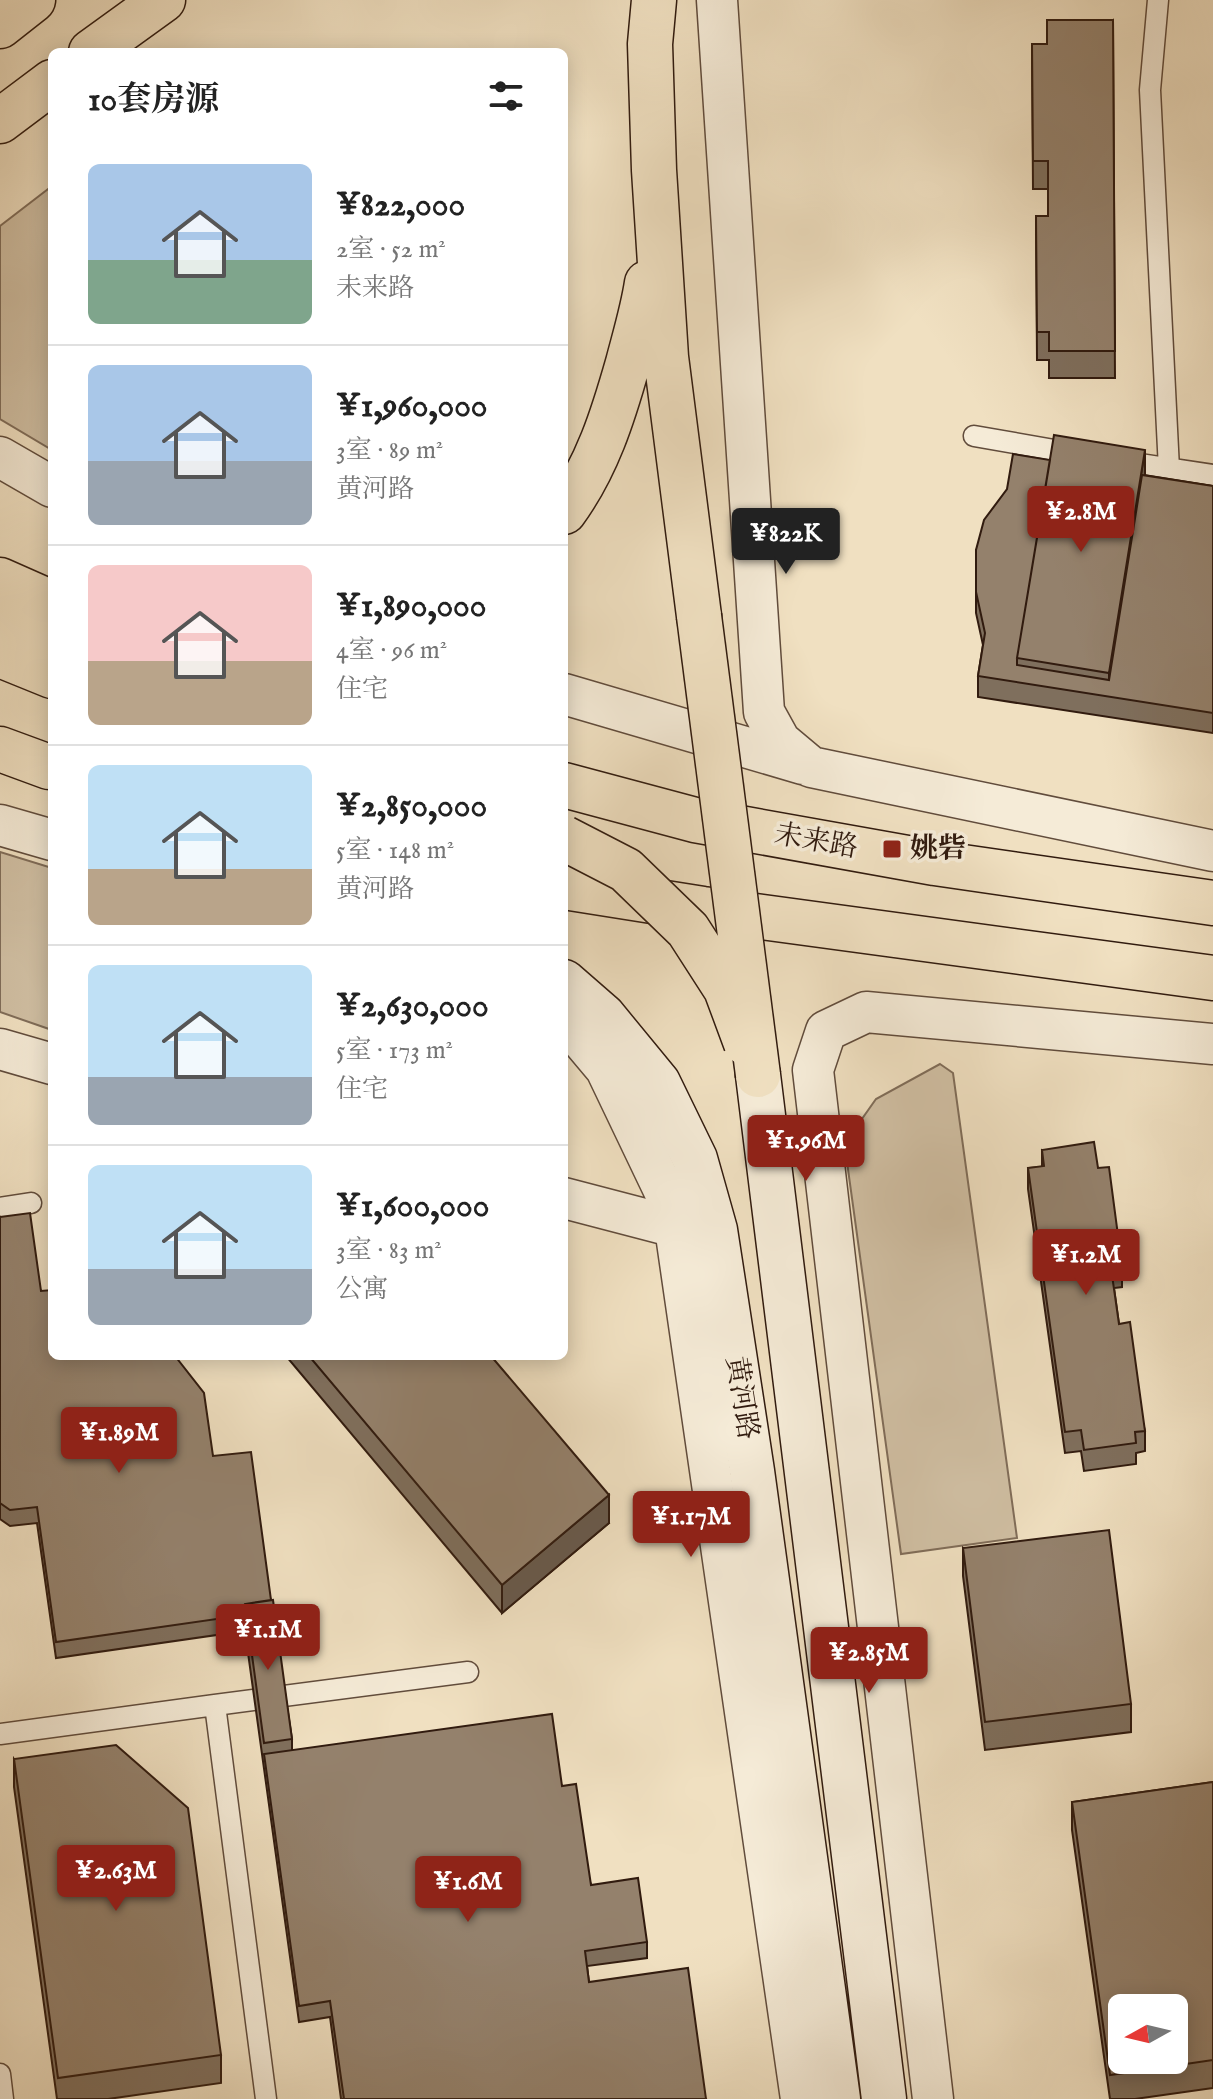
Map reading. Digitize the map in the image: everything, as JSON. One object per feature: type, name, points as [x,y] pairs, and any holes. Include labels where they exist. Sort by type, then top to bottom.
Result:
[{"type":"main road","points":[[0,26],[33,0]]},
{"type":"main road","points":[[97,48],[163,0]]},
{"type":"main road","points":[[654,0],[650,44],[666,357],[758,1075]]},
{"type":"main road","points":[[0,121],[48,85]]},
{"type":"main road","points":[[0,132],[48,111]]},
{"type":"main road","points":[[568,506],[584,484],[611,421],[644,306],[657,209]]},
{"type":"main road","points":[[0,580],[48,601]]},
{"type":"main road","points":[[0,620],[48,643]]},
{"type":"main road","points":[[0,655],[48,674]]},
{"type":"main road","points":[[0,747],[48,766]]},
{"type":"main road","name":"未来路","points":[[568,786],[695,820],[935,863],[1213,903]]},
{"type":"main road","points":[[568,840],[626,870],[688,930],[726,989],[758,1075]]},
{"type":"main road","points":[[568,888],[1213,978]]},
{"type":"main road","name":"黄河路","points":[[568,985],[603,1016],[658,1083],[695,1159],[715,1230],[752,1471],[838,2099]]},
{"type":"main road","name":"黄河路","points":[[758,1075],[884,2099]]},
{"type":"street","points":[[717,0],[764,712],[780,741],[811,767]]},
{"type":"street","points":[[0,457],[48,485]]},
{"type":"street","points":[[568,695],[811,767],[1213,851]]},
{"type":"street","points":[[0,825],[48,839]]},
{"type":"street","points":[[933,2099],[813,1070],[826,1031],[866,1012],[1213,1044]]},
{"type":"street","points":[[568,1024],[606,1069],[672,1207],[801,2099]]},
{"type":"street","points":[[0,1049],[48,1063]]},
{"type":"street","points":[[568,1199],[675,1227]]},
{"type":"lane","points":[[1158,0],[1150,90],[1169,469]]},
{"type":"lane","points":[[974,436],[1213,475]]},
{"type":"lane","points":[[0,1208],[31,1203]]},
{"type":"lane","points":[[0,1734],[468,1672]]},
{"type":"lane","points":[[215,1705],[266,2099]]},
{"type":"lane","points":[[0,2074],[3,2099]]},
{"type":"shaded area","points":[[48,189],[48,448],[0,419],[0,226]]},
{"type":"shaded area","points":[[0,852],[48,867],[48,1029],[0,1012]]},
{"type":"shaded area","points":[[940,1064],[953,1073],[1017,1538],[901,1554],[847,1162],[857,1126],[876,1099]]},
{"type":"building","points":[[1047,20],[1113,20],[1115,351],[1049,351],[1049,332],[1037,332],[1036,216],[1048,216],[1048,161],[1033,161],[1032,44],[1047,44]]},
{"type":"building","points":[[1054,435],[1145,450],[1109,673],[1017,658]]},
{"type":"building","points":[[1013,454],[1050,460],[1017,665],[1109,680],[1142,475],[1213,486],[1213,713],[978,676],[985,633],[976,592],[976,550],[984,520],[1007,489]]},
{"type":"building","points":[[1094,1142],[1098,1168],[1109,1167],[1122,1266],[1111,1268],[1119,1324],[1130,1322],[1145,1431],[1135,1432],[1136,1443],[1084,1450],[1081,1430],[1065,1432],[1028,1168],[1044,1166],[1042,1150]]},
{"type":"building","points":[[30,1213],[41,1291],[48,1290],[48,1360],[178,1360],[204,1393],[213,1456],[251,1452],[271,1600],[245,1604],[245,1615],[56,1642],[37,1507],[10,1510],[0,1503],[0,1217]]},
{"type":"building","points":[[312,1360],[494,1360],[609,1495],[502,1585]]},
{"type":"building","points":[[1109,1530],[1131,1704],[985,1722],[963,1548]]},
{"type":"building","points":[[273,1600],[292,1739],[264,1743],[245,1604]]},
{"type":"building","points":[[552,1714],[562,1786],[576,1784],[591,1885],[638,1878],[647,1942],[585,1951],[589,1982],[688,1968],[706,2099],[344,2099],[330,2001],[299,2006],[264,1754]]},
{"type":"building","points":[[116,1745],[188,1808],[221,2055],[58,2078],[14,1759]]},
{"type":"building","points":[[1213,1782],[1213,2060],[1188,2064],[1188,1994],[1108,1994],[1108,2061],[1072,1802]]},
{"type":"place","name":"姚砦","points":[[892,849]]}]
